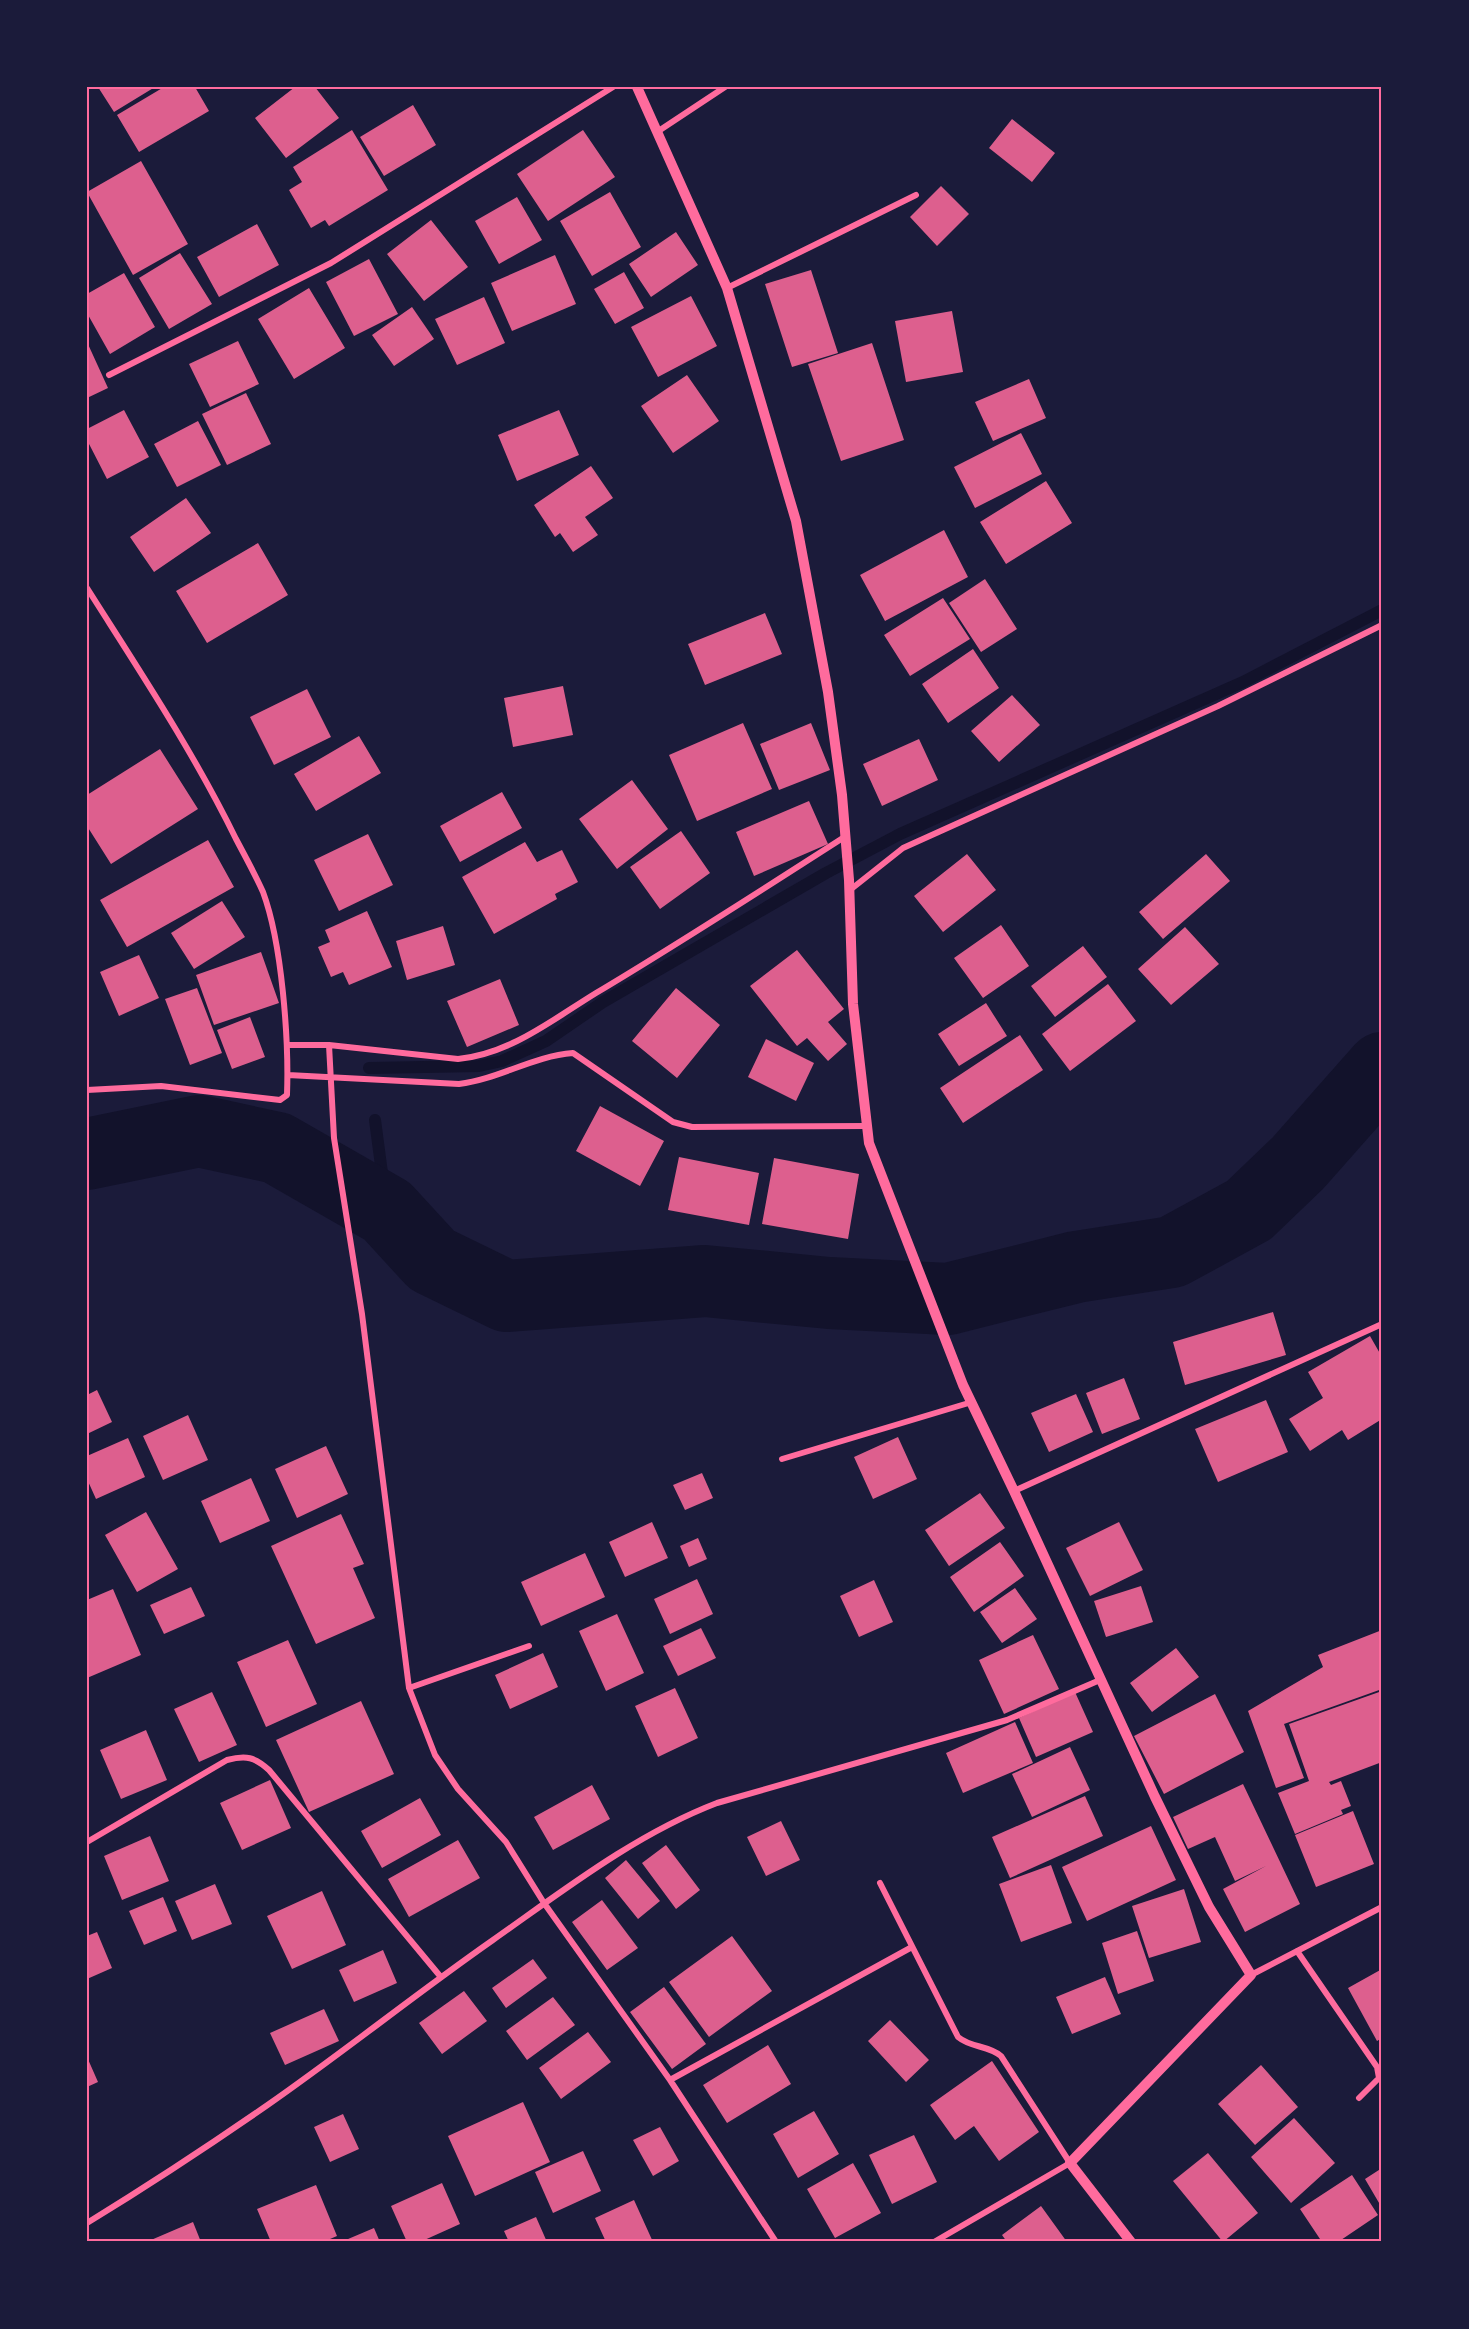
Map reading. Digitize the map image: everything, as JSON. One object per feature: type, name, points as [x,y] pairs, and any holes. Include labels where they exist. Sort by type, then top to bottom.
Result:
[{"type":"street","points":[[109,375],[331,263],[613,87]]},
{"type":"street","points":[[637,87],[727,288],[796,521],[828,692],[846,836],[853,1004],[867,1126],[874,1157],[963,1385],[1100,1680],[1209,1907],[1251,1975]]},
{"type":"street","points":[[657,132],[725,87]]},
{"type":"street","points":[[727,288],[916,195]]},
{"type":"street","points":[[87,588],[188,747],[263,892],[274,933],[287,1045],[288,1075],[286,1095],[280,1100],[161,1086],[87,1090]]},
{"type":"street","points":[[849,885],[903,848],[1218,706],[1382,625]]},
{"type":"street","points":[[287,1045],[329,1045],[458,1059],[479,1057],[499,1050],[560,1018],[846,836]]},
{"type":"street","points":[[329,1045],[334,1138],[362,1314],[409,1688],[435,1755],[458,1789],[506,1842],[544,1904],[670,2080],[776,2242]]},
{"type":"street","points":[[288,1075],[459,1084],[481,1081],[555,1054],[573,1053],[667,1118],[692,1127],[867,1126]]},
{"type":"street","points":[[1014,1491],[1382,1324]]},
{"type":"street","points":[[782,1459],[972,1402]]},
{"type":"street","points":[[409,1688],[529,1646]]},
{"type":"street","points":[[87,2223],[271,2103],[440,1976],[544,1904],[610,1860],[684,1816],[762,1790],[1007,1720],[1100,1680]]},
{"type":"street","points":[[87,1842],[227,1760],[241,1756],[256,1758],[269,1770],[440,1976]]},
{"type":"street","points":[[879,1884],[958,2037],[964,2042],[993,2050],[1001,2056],[1070,2163],[1131,2242]]},
{"type":"street","points":[[934,2242],[1070,2163],[1251,1975],[1382,1908]]},
{"type":"street","points":[[670,2080],[912,1947]]},
{"type":"street","points":[[1297,1951],[1377,2067],[1379,2078],[1359,2098]]},
{"type":"building","points":[[98,87],[155,87],[114,112]]},
{"type":"building","points":[[164,87],[195,87],[209,111],[139,152],[117,115]]},
{"type":"building","points":[[295,87],[315,87],[339,118],[286,158],[255,118]]},
{"type":"building","points":[[413,105],[436,145],[384,176],[360,137]]},
{"type":"building","points":[[1012,119],[1055,153],[1032,182],[989,148]]},
{"type":"building","points":[[352,130],[388,190],[329,226],[325,220],[311,228],[289,190],[302,182],[293,167]]},
{"type":"building","points":[[583,130],[615,177],[548,221],[517,174]]},
{"type":"building","points":[[141,161],[188,244],[133,275],[87,192]]},
{"type":"building","points":[[941,186],[969,214],[937,246],[910,217]]},
{"type":"building","points":[[610,192],[641,247],[592,276],[560,221]]},
{"type":"building","points":[[517,197],[542,240],[499,264],[475,221]]},
{"type":"building","points":[[431,220],[468,267],[424,301],[387,254]]},
{"type":"building","points":[[257,224],[279,265],[219,297],[197,257]]},
{"type":"building","points":[[676,232],[698,265],[651,297],[629,264]]},
{"type":"building","points":[[180,253],[212,304],[169,329],[139,278]]},
{"type":"building","points":[[555,255],[576,304],[512,331],[491,283]]},
{"type":"building","points":[[369,259],[398,314],[354,336],[326,282]]},
{"type":"building","points":[[811,270],[838,353],[792,367],[765,284]]},
{"type":"building","points":[[624,272],[644,308],[615,324],[594,289]]},
{"type":"building","points":[[124,273],[155,327],[110,354],[87,313],[87,294]]},
{"type":"building","points":[[309,288],[345,348],[294,379],[258,319]]},
{"type":"building","points":[[691,296],[717,346],[658,377],[631,327]]},
{"type":"building","points":[[484,297],[505,343],[457,365],[435,319]]},
{"type":"building","points":[[412,307],[434,339],[394,366],[372,335]]},
{"type":"building","points":[[952,311],[963,372],[906,382],[895,321]]},
{"type":"building","points":[[238,341],[259,384],[210,407],[189,364]]},
{"type":"building","points":[[87,342],[108,388],[87,398]]},
{"type":"building","points":[[872,343],[904,440],[841,461],[808,364]]},
{"type":"building","points":[[687,375],[719,421],[673,453],[641,406]]},
{"type":"building","points":[[1029,379],[1046,418],[993,441],[975,402]]},
{"type":"building","points":[[246,393],[271,444],[227,465],[202,414]]},
{"type":"building","points":[[124,410],[149,457],[107,479],[87,440],[87,429]]},
{"type":"building","points":[[559,410],[579,455],[517,481],[498,435]]},
{"type":"building","points":[[198,421],[221,465],[177,487],[154,444]]},
{"type":"building","points":[[1021,433],[1042,474],[975,508],[954,467]]},
{"type":"building","points":[[591,466],[613,498],[585,517],[598,535],[573,552],[560,533],[555,537],[534,505]]},
{"type":"building","points":[[1046,481],[1072,523],[1006,564],[980,522]]},
{"type":"building","points":[[186,498],[211,533],[154,572],[130,537]]},
{"type":"building","points":[[944,530],[968,577],[885,621],[860,575]]},
{"type":"building","points":[[258,543],[288,595],[207,643],[176,591]]},
{"type":"building","points":[[985,579],[1017,629],[981,652],[949,603]]},
{"type":"building","points":[[943,598],[970,639],[910,676],[884,635]]},
{"type":"building","points":[[765,613],[782,654],[705,685],[688,644]]},
{"type":"building","points":[[973,649],[999,688],[948,723],[922,684]]},
{"type":"building","points":[[563,686],[573,735],[513,747],[504,698]]},
{"type":"building","points":[[307,689],[331,737],[274,765],[250,717]]},
{"type":"building","points":[[1012,695],[1040,725],[999,762],[971,731]]},
{"type":"building","points":[[743,723],[772,789],[697,821],[669,755]]},
{"type":"building","points":[[811,723],[830,770],[779,790],[760,744]]},
{"type":"building","points":[[359,736],[381,773],[316,811],[294,774]]},
{"type":"building","points":[[919,739],[938,780],[882,806],[863,764]]},
{"type":"building","points":[[160,749],[198,809],[111,864],[87,826],[87,795]]},
{"type":"building","points":[[632,780],[668,829],[617,869],[579,819]]},
{"type":"building","points":[[502,792],[522,828],[460,862],[440,826]]},
{"type":"building","points":[[809,801],[828,844],[754,876],[736,832]]},
{"type":"building","points":[[681,831],[710,873],[660,909],[630,867]]},
{"type":"building","points":[[368,834],[393,885],[339,911],[314,860]]},
{"type":"building","points":[[208,840],[234,887],[127,947],[100,900]]},
{"type":"building","points":[[525,842],[537,862],[562,850],[578,882],[555,894],[557,899],[494,934],[462,877]]},
{"type":"building","points":[[967,854],[996,890],[943,932],[914,896]]},
{"type":"building","points":[[1206,854],[1230,881],[1163,939],[1139,912]]},
{"type":"building","points":[[222,901],[245,937],[194,969],[171,933]]},
{"type":"building","points":[[367,911],[392,967],[349,985],[343,972],[331,977],[318,947],[330,942],[325,930]]},
{"type":"building","points":[[1001,925],[1029,966],[983,998],[954,958]]},
{"type":"building","points":[[443,926],[455,965],[407,980],[396,941]]},
{"type":"building","points":[[1185,927],[1219,964],[1171,1005],[1138,969]]},
{"type":"building","points":[[1083,946],[1107,977],[1055,1017],[1031,986]]},
{"type":"building","points":[[797,950],[844,1009],[828,1022],[847,1044],[828,1061],[807,1038],[797,1046],[750,986]]},
{"type":"building","points":[[261,952],[279,1003],[214,1025],[196,975]]},
{"type":"building","points":[[139,955],[159,998],[119,1016],[100,972]]},
{"type":"building","points":[[500,979],[519,1025],[467,1047],[447,1001]]},
{"type":"building","points":[[1108,984],[1136,1021],[1070,1071],[1042,1034]]},
{"type":"building","points":[[197,988],[222,1053],[190,1065],[165,999]]},
{"type":"building","points":[[676,988],[720,1025],[677,1078],[632,1041]]},
{"type":"building","points":[[986,1003],[1007,1036],[959,1066],[938,1034]]},
{"type":"building","points":[[250,1017],[265,1057],[232,1069],[217,1030]]},
{"type":"building","points":[[1020,1035],[1043,1070],[963,1123],[940,1088]]},
{"type":"building","points":[[766,1039],[814,1063],[796,1101],[748,1077]]},
{"type":"building","points":[[600,1106],[664,1141],[640,1186],[576,1151]]},
{"type":"building","points":[[679,1157],[759,1173],[749,1225],[668,1210]]},
{"type":"building","points":[[774,1158],[859,1174],[848,1239],[762,1224]]},
{"type":"building","points":[[1273,1312],[1286,1355],[1185,1385],[1173,1342]]},
{"type":"building","points":[[1370,1336],[1382,1357],[1382,1419],[1348,1440],[1342,1430],[1310,1451],[1289,1419],[1323,1398],[1308,1372]]},
{"type":"building","points":[[1124,1378],[1140,1419],[1102,1434],[1086,1393]]},
{"type":"building","points":[[97,1390],[112,1422],[87,1434],[87,1395]]},
{"type":"building","points":[[1076,1394],[1093,1432],[1049,1452],[1031,1413]]},
{"type":"building","points":[[1266,1400],[1288,1452],[1218,1482],[1195,1429]]},
{"type":"building","points":[[188,1415],[208,1460],[163,1480],[143,1436]]},
{"type":"building","points":[[898,1437],[917,1479],[873,1499],[854,1457]]},
{"type":"building","points":[[128,1438],[145,1477],[96,1499],[87,1479],[87,1456]]},
{"type":"building","points":[[326,1446],[348,1494],[297,1518],[275,1469]]},
{"type":"building","points":[[702,1473],[713,1498],[685,1510],[673,1485]]},
{"type":"building","points":[[251,1478],[270,1521],[220,1543],[201,1501]]},
{"type":"building","points":[[980,1493],[1005,1528],[949,1566],[925,1530]]},
{"type":"building","points":[[146,1512],[178,1569],[137,1592],[105,1535]]},
{"type":"building","points":[[341,1514],[364,1564],[353,1568],[375,1618],[316,1644],[271,1546]]},
{"type":"building","points":[[652,1522],[668,1558],[625,1577],[609,1542]]},
{"type":"building","points":[[1119,1522],[1143,1570],[1090,1596],[1066,1548]]},
{"type":"building","points":[[698,1538],[707,1559],[689,1567],[680,1546]]},
{"type":"building","points":[[1000,1542],[1024,1576],[974,1612],[950,1577]]},
{"type":"building","points":[[585,1553],[605,1597],[541,1626],[521,1582]]},
{"type":"building","points":[[697,1579],[713,1614],[670,1634],[654,1599]]},
{"type":"building","points":[[874,1580],[893,1622],[859,1637],[840,1596]]},
{"type":"building","points":[[1141,1586],[1153,1622],[1106,1637],[1094,1601]]},
{"type":"building","points":[[191,1587],[205,1616],[164,1634],[150,1605]]},
{"type":"building","points":[[1015,1588],[1037,1619],[1002,1643],[980,1612]]},
{"type":"building","points":[[113,1589],[141,1655],[87,1678],[87,1600]]},
{"type":"building","points":[[617,1614],[644,1673],[606,1691],[579,1631]]},
{"type":"building","points":[[701,1628],[716,1658],[678,1676],[663,1646]]},
{"type":"building","points":[[1382,1630],[1382,1689],[1284,1724],[1304,1778],[1276,1788],[1248,1711],[1323,1667],[1318,1655]]},
{"type":"building","points":[[1033,1635],[1059,1689],[1004,1714],[979,1660]]},
{"type":"building","points":[[288,1640],[317,1704],[266,1727],[237,1662]]},
{"type":"building","points":[[1176,1648],[1199,1677],[1152,1712],[1130,1683]]},
{"type":"building","points":[[543,1653],[558,1687],[510,1709],[495,1675]]},
{"type":"building","points":[[675,1688],[698,1738],[658,1757],[635,1706]]},
{"type":"building","points":[[1382,1691],[1382,1762],[1329,1782],[1331,1785],[1341,1781],[1351,1806],[1341,1810],[1343,1814],[1295,1834],[1278,1793],[1309,1781],[1289,1724]]},
{"type":"building","points":[[212,1692],[237,1745],[199,1762],[174,1709]]},
{"type":"building","points":[[1075,1692],[1093,1732],[1036,1757],[1019,1718]]},
{"type":"building","points":[[1215,1694],[1244,1752],[1164,1794],[1134,1736]]},
{"type":"building","points":[[361,1701],[394,1774],[309,1812],[276,1740]]},
{"type":"building","points":[[1015,1722],[1033,1763],[963,1793],[946,1753]]},
{"type":"building","points":[[146,1730],[167,1780],[121,1799],[100,1750]]},
{"type":"building","points":[[1070,1747],[1090,1790],[1032,1817],[1012,1774]]},
{"type":"building","points":[[270,1780],[291,1828],[242,1850],[220,1803]]},
{"type":"building","points":[[1243,1784],[1300,1904],[1245,1932],[1223,1889],[1266,1866],[1235,1881],[1215,1837],[1188,1849],[1173,1817]]},
{"type":"building","points":[[592,1785],[610,1819],[553,1850],[534,1817]]},
{"type":"building","points":[[1085,1796],[1103,1836],[1010,1878],[992,1837]]},
{"type":"building","points":[[420,1798],[441,1835],[382,1868],[361,1831]]},
{"type":"building","points":[[1353,1811],[1374,1864],[1316,1887],[1295,1835]]},
{"type":"building","points":[[781,1821],[800,1860],[766,1876],[747,1837]]},
{"type":"building","points":[[1151,1826],[1176,1880],[1087,1921],[1062,1867]]},
{"type":"building","points":[[150,1836],[169,1881],[122,1900],[104,1856]]},
{"type":"building","points":[[458,1840],[480,1878],[409,1917],[388,1879]]},
{"type":"building","points":[[666,1845],[700,1890],[676,1909],[642,1863]]},
{"type":"building","points":[[626,1860],[660,1901],[638,1919],[605,1878]]},
{"type":"building","points":[[1051,1865],[1072,1923],[1021,1942],[999,1884]]},
{"type":"building","points":[[215,1884],[232,1924],[192,1940],[175,1901]]},
{"type":"building","points":[[1184,1889],[1201,1942],[1149,1958],[1132,1906]]},
{"type":"building","points":[[322,1891],[346,1945],[292,1969],[267,1916]]},
{"type":"building","points":[[163,1897],[177,1931],[144,1945],[129,1911]]},
{"type":"building","points":[[602,1900],[638,1948],[607,1970],[572,1922]]},
{"type":"building","points":[[1137,1931],[1154,1981],[1118,1994],[1102,1943]]},
{"type":"building","points":[[97,1932],[112,1968],[87,1979],[87,1936]]},
{"type":"building","points":[[732,1936],[772,1991],[709,2037],[669,1982]]},
{"type":"building","points":[[383,1950],[397,1983],[354,2002],[339,1970]]},
{"type":"building","points":[[533,1959],[547,1978],[506,2008],[492,1988]]},
{"type":"building","points":[[1382,1969],[1382,2038],[1377,2041],[1348,1988]]},
{"type":"building","points":[[1105,1977],[1121,2014],[1072,2034],[1056,1997]]},
{"type":"building","points":[[664,1987],[706,2044],[672,2069],[630,2012]]},
{"type":"building","points":[[464,1991],[487,2021],[442,2054],[419,2023]]},
{"type":"building","points":[[553,1997],[575,2025],[527,2060],[506,2031]]},
{"type":"building","points":[[324,2009],[339,2041],[285,2065],[270,2033]]},
{"type":"building","points":[[890,2020],[929,2060],[906,2082],[868,2041]]},
{"type":"building","points":[[588,2032],[611,2062],[561,2099],[539,2068]]},
{"type":"building","points":[[768,2045],[791,2084],[727,2123],[703,2085]]},
{"type":"building","points":[[87,2057],[98,2082],[87,2087]]},
{"type":"building","points":[[992,2061],[1039,2132],[999,2161],[974,2126],[955,2140],[930,2105]]},
{"type":"building","points":[[1261,2065],[1298,2107],[1255,2145],[1218,2104]]},
{"type":"building","points":[[523,2102],[550,2162],[475,2196],[448,2136]]},
{"type":"building","points":[[814,2111],[839,2154],[798,2178],[773,2134]]},
{"type":"building","points":[[343,2114],[359,2149],[330,2162],[314,2127]]},
{"type":"building","points":[[1294,2118],[1335,2163],[1291,2203],[1251,2157]]},
{"type":"building","points":[[660,2127],[679,2161],[653,2176],[633,2140]]},
{"type":"building","points":[[914,2135],[937,2182],[892,2204],[869,2155]]},
{"type":"building","points":[[583,2151],[601,2191],[553,2213],[535,2172]]},
{"type":"building","points":[[1208,2153],[1258,2213],[1223,2242],[1173,2181]]},
{"type":"building","points":[[853,2163],[881,2213],[835,2238],[807,2189]]},
{"type":"building","points":[[1382,2168],[1382,2208],[1365,2179]]},
{"type":"building","points":[[1352,2175],[1378,2215],[1338,2242],[1322,2242],[1300,2209]]},
{"type":"building","points":[[442,2183],[460,2224],[420,2242],[407,2242],[391,2206]]},
{"type":"building","points":[[316,2185],[337,2236],[323,2242],[271,2242],[257,2209]]},
{"type":"building","points":[[634,2200],[653,2242],[606,2242],[595,2218]]},
{"type":"building","points":[[1041,2206],[1067,2242],[1007,2242],[1002,2235]]},
{"type":"building","points":[[536,2217],[547,2242],[509,2242],[504,2231]]},
{"type":"building","points":[[193,2222],[201,2242],[152,2242],[151,2240]]},
{"type":"building","points":[[374,2228],[380,2242],[341,2242]]},
{"type":"waterway","points":[[369,1068],[479,1066],[502,1061],[546,1041],[603,1002],[826,873],[900,834],[1243,682],[1382,610]]},
{"type":"waterway","points":[[87,1154],[199,1131],[277,1148],[387,1211],[432,1260],[506,1296],[705,1281],[829,1293],[948,1299],[1076,1267],[1172,1252],[1249,1210],[1298,1163],[1382,1068]]},
{"type":"waterway","points":[[375,1120],[387,1211]]}]
